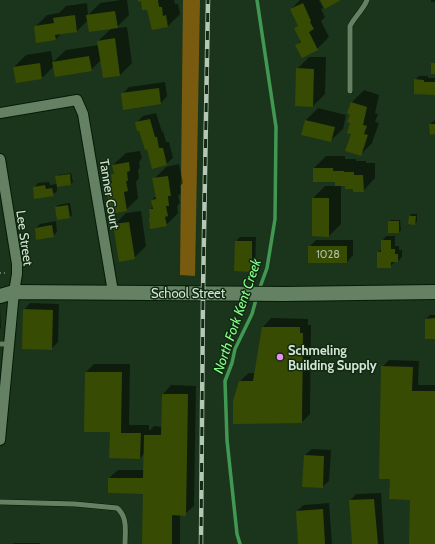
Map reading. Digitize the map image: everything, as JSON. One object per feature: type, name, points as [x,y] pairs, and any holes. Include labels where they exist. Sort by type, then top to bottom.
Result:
[{"type":"main road","name":"School Street","points":[[0,286],[14,292]]},
{"type":"main road","name":"School Street","points":[[0,296],[14,292],[282,294],[435,292]]},
{"type":"street","name":"Tanner Court","points":[[0,113],[77,100],[83,114],[113,292]]},
{"type":"street","name":"Lee Street","points":[[0,159],[18,274],[4,344],[0,440]]},
{"type":"lane","points":[[350,91],[350,26],[367,0]]},
{"type":"lane","points":[[0,502],[75,504],[117,508],[121,512],[124,519],[125,544]]},
{"type":"shaded area","points":[[183,0],[200,0],[195,276],[180,275]]},
{"type":"building","points":[[138,0],[158,0],[159,7],[162,7],[163,16],[166,15],[168,27],[152,30],[147,10],[142,10],[141,1],[138,2]]},
{"type":"building","points":[[320,0],[341,0],[325,9]]},
{"type":"building","points":[[303,3],[314,29],[309,32],[318,50],[302,58],[295,45],[301,42],[294,28],[298,26],[290,9]]},
{"type":"building","points":[[115,11],[118,28],[89,32],[86,15]]},
{"type":"building","points":[[75,15],[77,32],[55,35],[56,40],[36,43],[34,26],[54,23],[53,18]]},
{"type":"building","points":[[115,38],[120,76],[103,78],[97,41]]},
{"type":"building","points":[[89,56],[92,71],[55,77],[52,62]]},
{"type":"building","points":[[40,63],[42,79],[16,83],[13,67]]},
{"type":"building","points":[[431,63],[435,63],[435,74],[431,74]]},
{"type":"building","points":[[296,68],[314,69],[313,107],[295,106]]},
{"type":"building","points":[[414,79],[424,80],[424,82],[435,82],[435,95],[414,94]]},
{"type":"building","points":[[159,88],[161,104],[123,110],[121,93]]},
{"type":"building","points":[[351,102],[367,107],[363,125],[367,126],[364,134],[368,135],[361,156],[345,151],[351,134],[347,133],[350,123],[347,122],[350,115],[347,113]]},
{"type":"building","points":[[150,119],[155,137],[157,137],[159,148],[163,148],[167,165],[152,169],[147,149],[145,150],[135,122]]},
{"type":"building","points":[[305,120],[335,127],[331,142],[301,135]]},
{"type":"building","points":[[429,124],[435,124],[435,134],[430,135]]},
{"type":"building","points":[[129,162],[130,171],[127,172],[128,181],[126,181],[128,191],[124,192],[127,211],[110,214],[107,193],[110,193],[108,183],[112,183],[111,174],[114,174],[112,165]]},
{"type":"building","points":[[313,168],[333,168],[333,171],[354,172],[354,175],[363,175],[364,192],[353,192],[353,189],[345,189],[345,186],[335,186],[335,182],[313,182]]},
{"type":"building","points":[[70,174],[71,185],[57,187],[55,176]]},
{"type":"building","points":[[168,176],[171,196],[168,196],[169,206],[166,206],[168,216],[165,217],[167,226],[150,229],[149,209],[153,209],[151,200],[156,199],[152,178]]},
{"type":"building","points":[[45,185],[46,189],[52,188],[54,196],[34,199],[33,187]]},
{"type":"building","points":[[312,198],[329,198],[329,237],[312,236]]},
{"type":"building","points":[[68,205],[70,218],[57,220],[55,207]]},
{"type":"building","points":[[409,216],[416,216],[415,225],[408,224]]},
{"type":"building","points":[[388,221],[399,221],[399,233],[388,233]]},
{"type":"building","points":[[129,222],[135,259],[119,262],[113,224]]},
{"type":"building","points":[[52,225],[54,237],[36,240],[35,228]]},
{"type":"building","points":[[381,240],[391,240],[391,249],[395,249],[395,254],[398,254],[398,262],[391,262],[391,268],[377,268],[377,252],[381,252]]},
{"type":"building","points":[[235,241],[252,241],[252,272],[234,271]]},
{"type":"building","points":[[308,246],[347,246],[347,263],[308,263]]},
{"type":"building","points":[[23,309],[53,310],[52,350],[22,349]]},
{"type":"building","points":[[435,318],[435,339],[425,339],[425,319]]},
{"type":"building","name":"Schmeling Building Supply","points":[[262,327],[300,327],[300,333],[303,333],[302,423],[233,424],[233,401],[239,381],[253,381]]},
{"type":"building","points":[[381,366],[413,367],[412,391],[435,391],[435,544],[409,544],[410,500],[389,499],[390,479],[379,479]]},
{"type":"building","points":[[85,372],[122,372],[121,433],[141,433],[140,459],[109,458],[110,432],[84,432]]},
{"type":"building","points":[[162,394],[188,394],[186,516],[172,515],[172,544],[142,544],[143,494],[108,493],[108,478],[143,478],[144,435],[161,435]]},
{"type":"building","points":[[304,455],[324,456],[323,488],[302,487]]},
{"type":"building","points":[[374,499],[378,544],[352,544],[349,500]]},
{"type":"building","points":[[323,509],[325,544],[298,544],[296,511]]},
{"type":"waterway","name":"North Fork Kent Creek","points":[[257,0],[276,127],[275,219],[267,268],[259,290]]},
{"type":"waterway","name":"North Fork Kent Creek","points":[[240,544],[237,534],[227,440],[225,381],[232,363],[235,349],[252,314],[257,296]]},
{"type":"railway","points":[[201,544],[203,293],[208,0]]},
{"type":"place","name":"Schmeling Building Supply","points":[[280,357]]}]
